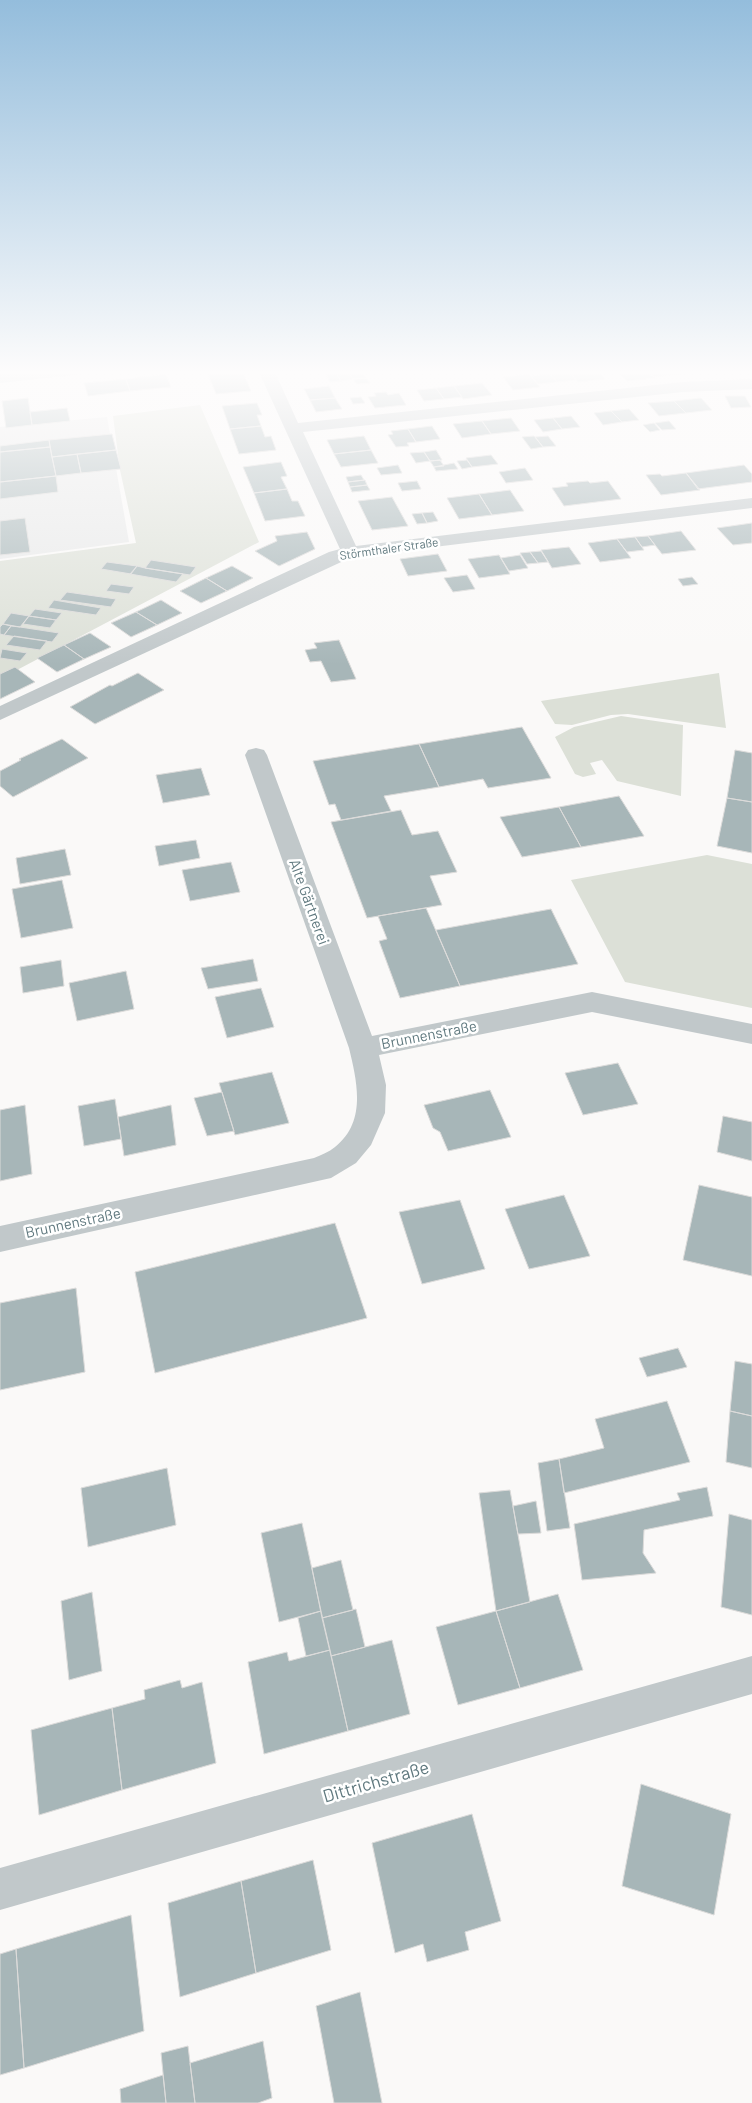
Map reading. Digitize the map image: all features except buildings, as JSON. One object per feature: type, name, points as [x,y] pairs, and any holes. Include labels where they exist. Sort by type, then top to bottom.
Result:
[{"type":"street","points":[[313,468],[350,552]]},
{"type":"street","name":"Störmthaler Straße","points":[[0,714],[315,565],[350,552],[752,503]]},
{"type":"street","name":"Alte Gärtnerei","points":[[256,755],[362,1048]]},
{"type":"street","name":"Brunnenstraße","points":[[0,1239],[321,1169],[346,1155],[361,1137],[371,1113],[372,1085],[362,1048],[592,1002],[752,1034]]},
{"type":"street","name":"Dittrichstraße","points":[[0,1890],[752,1675]]},
{"type":"shaded area","points":[[0,468],[116,468],[129,542],[0,559]]},
{"type":"shaded area","points":[[120,468],[227,468],[259,542],[0,679],[0,561],[136,543]]},
{"type":"shaded area","points":[[719,673],[726,728],[628,714],[611,715],[572,725],[555,724],[541,701]]},
{"type":"shaded area","points":[[621,716],[683,725],[681,796],[617,781],[602,760],[590,763],[596,774],[583,777],[575,774],[555,737],[574,727]]},
{"type":"shaded area","points":[[707,855],[752,864],[752,1008],[625,982],[571,880]]}]
